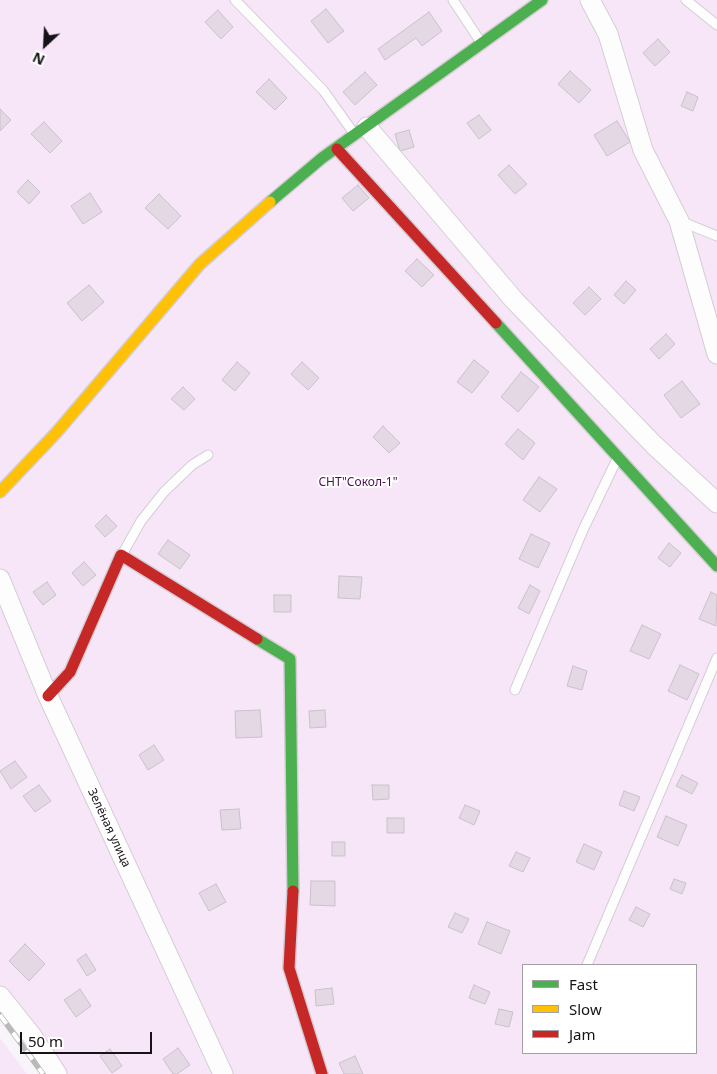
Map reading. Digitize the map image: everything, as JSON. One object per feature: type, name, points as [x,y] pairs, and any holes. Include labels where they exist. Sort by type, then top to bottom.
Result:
[{"type":"street","points":[[0,492],[56,433],[200,264],[287,186],[542,0]]},
{"type":"street","points":[[590,0],[608,34],[643,150],[678,221],[717,354]]},
{"type":"street","points":[[361,131],[514,300],[654,445],[717,503]]},
{"type":"street","points":[[337,149],[717,566]]},
{"type":"street","points":[[48,696],[70,672],[121,555],[290,659],[294,864],[289,968],[322,1074]]},
{"type":"street","name":"Зелёная улица","points":[[0,579],[48,696],[223,1074]]},
{"type":"street","points":[[0,996],[32,1036],[57,1074]]},
{"type":"lane","points":[[235,0],[361,131]]},
{"type":"lane","points":[[453,0],[482,43]]},
{"type":"lane","points":[[686,0],[717,25]]},
{"type":"lane","points":[[678,221],[717,236]]},
{"type":"lane","points":[[121,555],[141,521],[164,492],[192,464],[208,454]]},
{"type":"lane","points":[[515,690],[583,530],[618,457]]},
{"type":"lane","points":[[587,964],[717,658]]},
{"type":"green space","name":"СНТ\"Сокол-1\"","points":[[0,0],[717,0],[717,1074],[51,1074],[0,1004]]},
{"type":"green space","points":[[0,1038],[27,1074],[0,1074]]},
{"type":"building","points":[[326,9],[344,31],[328,43],[311,21]]},
{"type":"building","points":[[218,10],[233,27],[221,39],[205,22]]},
{"type":"building","points":[[429,12],[442,31],[422,46],[416,38],[385,60],[378,49]]},
{"type":"building","points":[[658,39],[670,52],[655,66],[643,53]]},
{"type":"building","points":[[570,71],[591,90],[579,103],[558,84]]},
{"type":"building","points":[[365,72],[377,85],[355,105],[343,92]]},
{"type":"building","points":[[269,79],[287,98],[275,110],[256,92]]},
{"type":"building","points":[[687,92],[698,97],[693,111],[681,106]]},
{"type":"building","points":[[0,109],[11,120],[0,131]]},
{"type":"building","points":[[479,115],[491,130],[479,139],[467,123]]},
{"type":"building","points":[[617,121],[630,142],[607,156],[594,135]]},
{"type":"building","points":[[44,122],[62,141],[50,153],[31,134]]},
{"type":"building","points":[[409,130],[414,147],[400,151],[395,134]]},
{"type":"building","points":[[509,165],[527,184],[515,194],[498,175]]},
{"type":"building","points":[[28,180],[40,192],[29,204],[17,192]]},
{"type":"building","points":[[358,185],[369,198],[353,211],[342,198]]},
{"type":"building","points":[[90,193],[102,212],[83,224],[71,206]]},
{"type":"building","points":[[159,194],[181,216],[168,229],[145,208]]},
{"type":"building","points":[[417,259],[434,275],[422,287],[405,271]]},
{"type":"building","points":[[626,281],[636,290],[624,304],[614,295]]},
{"type":"building","points":[[89,285],[104,302],[82,321],[67,303]]},
{"type":"building","points":[[589,287],[601,299],[585,315],[573,303]]},
{"type":"building","points":[[666,334],[675,344],[659,359],[650,349]]},
{"type":"building","points":[[474,360],[489,372],[472,393],[457,382]]},
{"type":"building","points":[[237,362],[250,373],[235,391],[222,380]]},
{"type":"building","points":[[302,362],[319,378],[308,390],[291,374]]},
{"type":"building","points":[[521,372],[539,387],[518,412],[501,397]]},
{"type":"building","points":[[682,381],[700,404],[681,418],[664,395]]},
{"type":"building","points":[[183,387],[195,399],[184,410],[171,399]]},
{"type":"building","points":[[383,426],[400,443],[389,453],[373,437]]},
{"type":"building","points":[[518,429],[535,443],[523,460],[505,444]]},
{"type":"building","points":[[539,477],[557,489],[540,512],[523,500]]},
{"type":"building","points":[[106,515],[117,526],[105,537],[95,526]]},
{"type":"building","points":[[531,534],[550,543],[538,568],[519,559]]},
{"type":"building","points":[[168,540],[190,555],[180,569],[158,554]]},
{"type":"building","points":[[669,543],[681,553],[670,567],[658,558]]},
{"type":"building","points":[[84,562],[96,575],[83,586],[72,573]]},
{"type":"building","points":[[339,576],[362,577],[360,599],[338,598]]},
{"type":"building","points":[[47,582],[56,595],[43,605],[33,592]]},
{"type":"building","points":[[530,585],[540,591],[529,614],[518,608]]},
{"type":"building","points":[[711,592],[717,595],[716,626],[699,619]]},
{"type":"building","points":[[274,595],[291,595],[291,612],[274,612]]},
{"type":"building","points":[[642,625],[661,634],[649,659],[630,651]]},
{"type":"building","points":[[680,665],[699,674],[687,700],[668,691]]},
{"type":"building","points":[[573,666],[587,671],[582,690],[567,686]]},
{"type":"building","points":[[260,710],[262,737],[236,738],[235,711]]},
{"type":"building","points":[[325,710],[326,727],[310,728],[309,711]]},
{"type":"building","points":[[154,745],[164,760],[148,770],[139,755]]},
{"type":"building","points":[[15,761],[27,777],[11,789],[0,771]]},
{"type":"building","points":[[682,775],[698,783],[692,794],[676,786]]},
{"type":"building","points":[[39,785],[51,801],[35,812],[23,796]]},
{"type":"building","points":[[372,785],[389,785],[389,799],[373,800]]},
{"type":"building","points":[[624,791],[640,797],[634,811],[619,805]]},
{"type":"building","points":[[465,805],[480,811],[474,825],[459,818]]},
{"type":"building","points":[[239,809],[241,829],[222,830],[220,810]]},
{"type":"building","points":[[666,816],[687,825],[678,846],[657,837]]},
{"type":"building","points":[[387,818],[404,818],[404,833],[387,833]]},
{"type":"building","points":[[332,842],[345,842],[345,856],[332,856]]},
{"type":"building","points":[[584,844],[602,852],[594,870],[576,862]]},
{"type":"building","points":[[516,852],[530,858],[523,872],[509,866]]},
{"type":"building","points":[[674,879],[686,883],[682,894],[670,889]]},
{"type":"building","points":[[311,881],[335,881],[335,906],[310,905]]},
{"type":"building","points":[[216,884],[226,902],[209,911],[199,893]]},
{"type":"building","points":[[636,907],[650,914],[643,927],[629,920]]},
{"type":"building","points":[[455,913],[469,919],[462,933],[448,927]]},
{"type":"building","points":[[487,922],[510,931],[501,954],[478,944]]},
{"type":"building","points":[[25,944],[45,964],[29,981],[9,961]]},
{"type":"building","points":[[86,954],[96,970],[87,976],[77,960]]},
{"type":"building","points":[[474,985],[490,992],[485,1004],[469,998]]},
{"type":"building","points":[[332,988],[334,1004],[316,1006],[315,990]]},
{"type":"building","points":[[80,989],[91,1006],[76,1017],[64,1000]]},
{"type":"building","points":[[499,1009],[513,1012],[509,1027],[495,1024]]},
{"type":"building","points":[[178,1048],[190,1065],[177,1074],[173,1074],[163,1059]]},
{"type":"building","points":[[110,1049],[122,1066],[112,1073],[100,1056]]},
{"type":"building","points":[[355,1056],[363,1074],[344,1074],[339,1063]]},
{"type":"railway","points":[[0,1015],[43,1074]]},
{"type":"traffic: fast","points":[[270,202],[322,158],[542,0]]},
{"type":"traffic: fast","points":[[496,323],[717,566]]},
{"type":"traffic: fast","points":[[257,639],[290,659],[293,891]]},
{"type":"traffic: slow","points":[[0,492],[56,433],[200,264],[270,202]]},
{"type":"traffic: jam","points":[[337,149],[496,323]]},
{"type":"traffic: jam","points":[[48,696],[70,672],[121,555],[257,639]]},
{"type":"traffic: jam","points":[[293,891],[289,968],[322,1074]]}]
